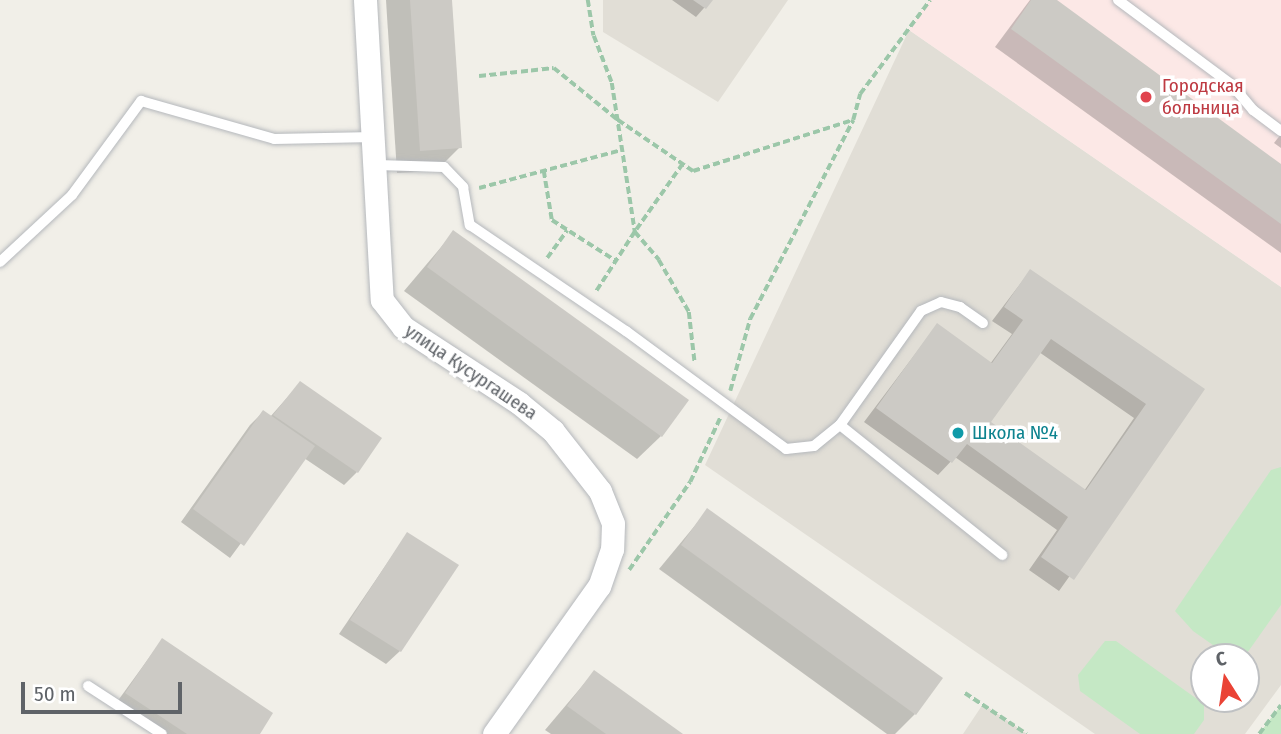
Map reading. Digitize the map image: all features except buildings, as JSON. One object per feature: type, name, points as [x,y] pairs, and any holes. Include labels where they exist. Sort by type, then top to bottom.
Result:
[{"type":"street","name":"улица Кусургашева","points":[[365,0],[377,165],[375,243],[382,300],[403,327],[519,403],[553,431],[600,491],[613,524],[612,549],[599,586],[494,734]]},
{"type":"lane","points":[[1118,0],[1232,85],[1253,110],[1281,131]]},
{"type":"lane","points":[[0,262],[72,195],[141,101],[274,139],[375,137]]},
{"type":"lane","points":[[377,165],[444,167],[454,174],[463,193],[470,225],[588,305],[786,449],[814,446],[840,425],[921,311],[942,302],[960,307],[983,323]]},
{"type":"lane","points":[[840,425],[1002,555]]},
{"type":"lane","points":[[88,686],[162,734]]},
{"type":"path","points":[[588,0],[618,120],[635,232],[659,260],[689,312],[695,362],[689,379]]},
{"type":"path","points":[[726,407],[750,319],[853,120],[860,94],[930,0]]},
{"type":"path","points":[[479,76],[554,68],[618,120],[693,171],[853,120]]},
{"type":"path","points":[[463,193],[622,150]]},
{"type":"path","points":[[588,305],[683,164]]},
{"type":"path","points":[[544,171],[552,220],[616,261]]},
{"type":"path","points":[[538,271],[567,230]]},
{"type":"path","points":[[965,693],[1027,734]]},
{"type":"path","points":[[1259,734],[1281,705]]},
{"type":"shaded area","points":[[603,0],[788,0],[718,102],[603,32]]},
{"type":"shaded area","points":[[930,0],[1281,0],[1281,287],[909,30]]},
{"type":"shaded area","points":[[909,30],[1281,287],[1281,685],[1245,734],[1095,734],[705,465]]},
{"type":"shaded area","points":[[983,704],[1027,734],[963,734]]},
{"type":"green space","points":[[1281,467],[1281,605],[1254,643],[1210,643],[1193,631],[1175,611],[1271,470]]},
{"type":"green space","points":[[1105,641],[1116,641],[1190,694],[1190,713],[1204,713],[1204,720],[1194,734],[1140,734],[1080,691],[1078,675]]},
{"type":"green space","points":[[1281,705],[1281,734],[1259,734]]},
{"type":"place","name":"Городская больница","points":[[1146,97]]},
{"type":"place","name":"Школа №4","points":[[958,433]]}]
